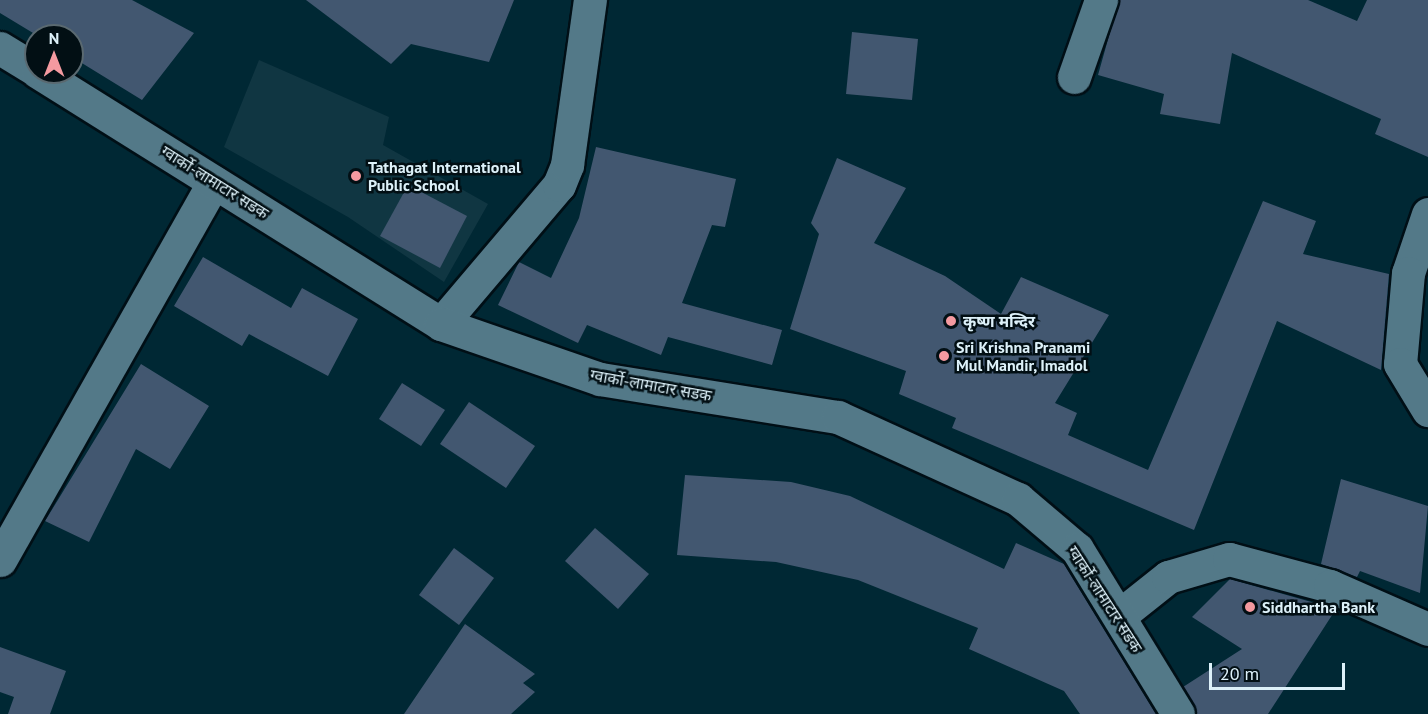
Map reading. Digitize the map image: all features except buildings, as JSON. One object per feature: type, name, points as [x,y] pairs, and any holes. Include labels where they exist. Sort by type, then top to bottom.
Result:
[{"type":"street","points":[[441,324],[560,185],[567,165],[590,0]]},
{"type":"street","points":[[1074,77],[1101,0]]},
{"type":"street","name":"ग्वार्को-लामाटार सडक","points":[[0,48],[24,63]]},
{"type":"street","name":"ग्वार्को-लामाटार सडक","points":[[58,84],[441,324],[600,379],[838,417],[1018,499],[1077,549],[1178,714]]},
{"type":"street","points":[[0,560],[214,182]]},
{"type":"street","points":[[1428,214],[1408,273],[1400,364],[1428,410]]},
{"type":"street","points":[[1119,616],[1168,577],[1229,559],[1330,586],[1428,626]]},
{"type":"shaded area","name":"Tathagat International Public School","points":[[259,60],[389,117],[383,145],[488,204],[444,282],[348,217],[224,147]]},
{"type":"place","name":"Tathagat International Public School","points":[[356,176]]},
{"type":"place","name":"कृष्ण मन्दिर","points":[[951,321]]},
{"type":"place","name":"Sri Krishna Pranami Mul Mandir, Imadol","points":[[944,356]]},
{"type":"place","name":"Siddhartha Bank","points":[[1250,607]]}]
